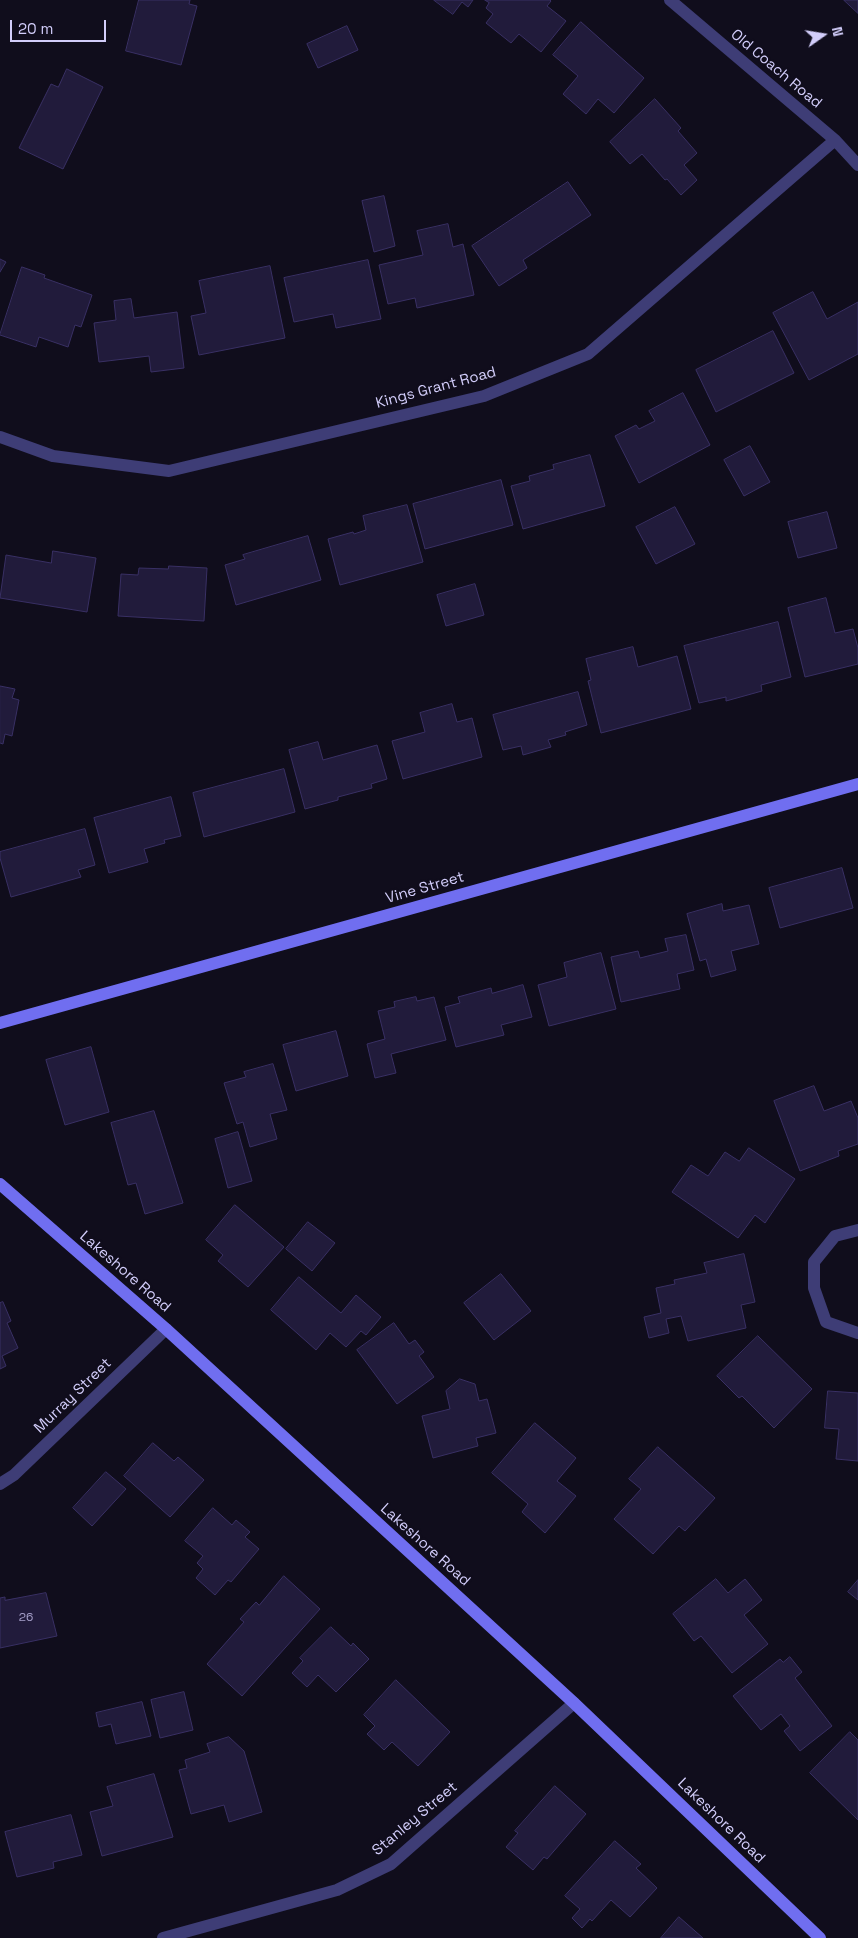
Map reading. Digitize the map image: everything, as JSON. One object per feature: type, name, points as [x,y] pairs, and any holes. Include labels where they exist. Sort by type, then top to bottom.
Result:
[{"type":"main road","name":"Vine Street","points":[[0,1023],[858,784]]},
{"type":"main road","name":"Lakeshore Road","points":[[0,1184],[166,1330],[574,1703],[820,1938]]},
{"type":"street","name":"Old Coach Road","points":[[670,0],[835,140],[858,165]]},
{"type":"street","name":"Kings Grant Road","points":[[0,437],[52,456],[169,471],[484,396],[588,354],[835,140]]},
{"type":"street","points":[[858,1230],[835,1236],[814,1262],[814,1288],[826,1322],[858,1333]]},
{"type":"street","name":"Murray Street","points":[[0,1484],[14,1475],[166,1330]]},
{"type":"street","name":"Stanley Street","points":[[163,1938],[337,1890],[391,1864],[574,1703]]},
{"type":"building","points":[[139,0],[190,0],[189,4],[197,6],[181,65],[126,51]]},
{"type":"building","points":[[434,0],[473,0],[468,7],[462,2],[453,14]]},
{"type":"building","points":[[485,0],[550,0],[547,6],[566,21],[541,52],[519,34],[511,43],[486,23],[493,14],[486,8],[489,3]]},
{"type":"building","points":[[844,0],[858,0],[858,13]]},
{"type":"building","points":[[581,22],[644,78],[614,113],[598,99],[586,114],[563,94],[578,76],[553,55]]},
{"type":"building","points":[[347,26],[358,50],[318,68],[307,44]]},
{"type":"building","points":[[67,69],[103,87],[63,169],[19,148],[51,84],[58,87]]},
{"type":"building","points":[[655,99],[681,128],[678,131],[697,153],[684,165],[697,180],[681,195],[642,154],[630,164],[610,142]]},
{"type":"building","points":[[568,182],[591,215],[523,260],[527,268],[499,286],[472,246]]},
{"type":"building","points":[[384,196],[395,246],[374,252],[362,201]]},
{"type":"building","points":[[448,224],[453,247],[463,244],[474,295],[417,308],[415,298],[388,304],[379,265],[423,255],[417,231]]},
{"type":"building","points":[[0,259],[6,262],[0,272]]},
{"type":"building","points":[[368,260],[381,319],[336,328],[333,314],[294,322],[284,278]]},
{"type":"building","points":[[270,266],[285,338],[199,355],[191,316],[206,313],[199,281]]},
{"type":"building","points":[[22,267],[45,275],[44,278],[92,295],[81,327],[75,325],[68,347],[39,337],[36,347],[0,335]]},
{"type":"building","points":[[813,292],[827,319],[858,302],[858,354],[809,380],[773,313]]},
{"type":"building","points":[[131,299],[134,318],[177,312],[184,368],[151,372],[149,356],[99,362],[94,323],[116,320],[114,301]]},
{"type":"building","points":[[773,331],[794,373],[716,412],[696,370]]},
{"type":"building","points":[[683,393],[710,445],[639,483],[615,436],[636,425],[639,429],[655,421],[649,411]]},
{"type":"building","points":[[750,446],[770,482],[744,496],[724,460]]},
{"type":"building","points":[[590,455],[605,506],[523,529],[511,486],[530,481],[529,476],[554,469],[553,465]]},
{"type":"building","points":[[501,480],[513,525],[425,549],[413,504]]},
{"type":"building","points":[[407,505],[423,562],[340,585],[328,539],[366,530],[363,516]]},
{"type":"building","points":[[675,507],[695,544],[656,564],[636,527]]},
{"type":"building","points":[[827,512],[837,548],[798,558],[788,522]]},
{"type":"building","points":[[308,536],[321,580],[236,605],[225,565],[245,559],[243,555]]},
{"type":"building","points":[[53,551],[96,558],[87,612],[0,598],[6,555],[51,563]]},
{"type":"building","points":[[169,566],[207,568],[204,621],[118,616],[121,574],[138,575],[139,568],[168,569]]},
{"type":"building","points":[[475,584],[484,615],[446,626],[437,595]]},
{"type":"building","points":[[826,598],[835,633],[853,629],[858,648],[858,664],[805,677],[788,608]]},
{"type":"building","points":[[778,622],[791,677],[761,685],[762,691],[726,701],[726,697],[699,703],[684,646]]},
{"type":"building","points":[[633,647],[638,667],[677,656],[691,709],[601,733],[588,681],[591,680],[586,659]]},
{"type":"building","points":[[0,686],[15,689],[12,698],[19,700],[12,736],[5,734],[3,744],[0,743]]},
{"type":"building","points":[[578,692],[587,725],[565,732],[566,735],[548,740],[551,747],[523,755],[521,746],[503,750],[493,715]]},
{"type":"building","points":[[452,704],[457,722],[472,718],[482,757],[403,779],[392,741],[425,732],[420,713]]},
{"type":"building","points":[[318,742],[323,760],[377,745],[387,779],[371,784],[372,788],[338,797],[338,800],[305,809],[289,750]]},
{"type":"building","points":[[284,769],[295,812],[204,837],[193,793]]},
{"type":"building","points":[[171,797],[181,836],[164,840],[165,843],[144,849],[148,862],[109,873],[94,818]]},
{"type":"building","points":[[85,829],[95,865],[78,870],[81,877],[11,897],[0,852]]},
{"type":"building","points":[[842,868],[853,908],[780,928],[769,888]]},
{"type":"building","points":[[722,904],[723,911],[749,905],[759,944],[731,951],[736,970],[711,977],[706,959],[700,961],[687,914]]},
{"type":"building","points":[[686,935],[694,970],[677,974],[680,989],[621,1002],[611,957],[638,951],[640,958],[668,951],[665,939]]},
{"type":"building","points":[[601,953],[616,1009],[549,1026],[538,985],[567,977],[564,963]]},
{"type":"building","points":[[523,985],[532,1017],[501,1025],[504,1035],[456,1047],[445,1007],[460,1003],[458,997],[491,988],[492,993]]},
{"type":"building","points":[[416,997],[417,1001],[434,997],[446,1040],[391,1054],[396,1073],[375,1078],[367,1044],[385,1039],[378,1011],[395,1007],[394,1002]]},
{"type":"building","points":[[336,1031],[348,1076],[296,1091],[283,1045]]},
{"type":"building","points":[[91,1047],[109,1112],[65,1125],[46,1060]]},
{"type":"building","points":[[273,1064],[287,1110],[270,1114],[277,1139],[250,1147],[243,1122],[237,1124],[224,1083],[246,1077],[244,1072]]},
{"type":"building","points":[[814,1086],[824,1111],[851,1101],[858,1118],[858,1144],[838,1151],[839,1156],[800,1171],[774,1101]]},
{"type":"building","points":[[154,1111],[183,1203],[145,1214],[136,1183],[128,1185],[111,1123]]},
{"type":"building","points":[[238,1132],[252,1181],[228,1188],[215,1139]]},
{"type":"building","points":[[749,1148],[795,1179],[765,1223],[755,1215],[738,1238],[672,1192],[691,1165],[708,1176],[725,1152],[739,1161]]},
{"type":"building","points":[[235,1205],[284,1247],[248,1287],[218,1261],[223,1255],[206,1240]]},
{"type":"building","points":[[308,1222],[335,1243],[312,1271],[286,1249]]},
{"type":"building","points":[[744,1254],[755,1302],[741,1305],[746,1328],[688,1341],[681,1316],[666,1319],[669,1333],[649,1338],[644,1317],[661,1313],[656,1288],[675,1284],[674,1280],[707,1273],[704,1263]]},
{"type":"building","points":[[501,1274],[531,1311],[494,1340],[464,1303]]},
{"type":"building","points":[[299,1277],[341,1313],[356,1295],[381,1317],[366,1335],[361,1331],[346,1347],[330,1333],[316,1350],[271,1310]]},
{"type":"building","points":[[3,1302],[11,1321],[7,1323],[18,1348],[2,1356],[6,1366],[0,1369],[0,1303]]},
{"type":"building","points":[[394,1323],[409,1344],[415,1340],[424,1352],[419,1356],[434,1377],[397,1404],[357,1350]]},
{"type":"building","points":[[758,1336],[812,1389],[774,1428],[742,1396],[739,1398],[717,1376]]},
{"type":"building","points":[[460,1379],[475,1384],[479,1401],[487,1399],[496,1433],[476,1438],[478,1446],[433,1458],[422,1416],[450,1409],[446,1391]]},
{"type":"building","points":[[828,1391],[858,1393],[858,1461],[836,1459],[839,1429],[825,1428]]},
{"type":"building","points":[[535,1423],[576,1458],[557,1481],[576,1496],[545,1533],[522,1512],[528,1504],[492,1473]]},
{"type":"building","points":[[153,1443],[174,1461],[178,1457],[204,1480],[170,1517],[124,1476]]},
{"type":"building","points":[[658,1447],[715,1498],[685,1531],[679,1526],[653,1554],[614,1519],[641,1489],[629,1479]]},
{"type":"building","points":[[106,1472],[126,1489],[92,1526],[73,1508]]},
{"type":"building","points":[[213,1508],[232,1525],[236,1520],[250,1532],[245,1537],[259,1549],[231,1582],[228,1580],[215,1595],[196,1578],[203,1569],[197,1563],[203,1556],[185,1541]]},
{"type":"building","points":[[284,1576],[320,1609],[242,1696],[207,1664],[244,1622],[240,1619],[256,1602],[259,1605]]},
{"type":"building","points":[[716,1579],[728,1593],[745,1579],[762,1600],[744,1615],[768,1644],[732,1673],[701,1636],[694,1641],[673,1614]]},
{"type":"building","points":[[858,1580],[858,1600],[848,1592]]},
{"type":"building","points":[[46,1593],[57,1636],[0,1648],[0,1598],[5,1597],[5,1600]]},
{"type":"building","points":[[331,1627],[351,1646],[353,1643],[369,1659],[336,1692],[318,1675],[307,1687],[292,1673],[303,1661],[300,1658]]},
{"type":"building","points":[[790,1657],[802,1672],[795,1678],[832,1726],[800,1751],[784,1731],[790,1726],[781,1714],[761,1730],[733,1696],[780,1659],[783,1662]]},
{"type":"building","points":[[396,1680],[450,1732],[418,1766],[392,1742],[384,1750],[367,1734],[375,1726],[364,1715]]},
{"type":"building","points":[[184,1692],[193,1730],[160,1738],[151,1700]]},
{"type":"building","points":[[142,1702],[151,1736],[116,1744],[111,1724],[99,1727],[96,1713]]},
{"type":"building","points":[[850,1732],[858,1740],[858,1820],[810,1773]]},
{"type":"building","points":[[229,1737],[244,1751],[262,1812],[229,1822],[224,1805],[191,1814],[179,1770],[187,1768],[185,1760],[210,1752],[207,1744]]},
{"type":"building","points":[[154,1774],[173,1837],[102,1856],[90,1812],[113,1806],[107,1787]]},
{"type":"building","points":[[555,1786],[586,1814],[547,1859],[544,1857],[533,1870],[506,1847],[518,1833],[515,1831]]},
{"type":"building","points":[[71,1815],[82,1855],[53,1862],[54,1868],[17,1877],[5,1832]]},
{"type":"building","points":[[615,1841],[641,1864],[636,1868],[657,1888],[630,1917],[611,1900],[592,1921],[590,1919],[582,1928],[572,1918],[580,1909],[565,1896]]},
{"type":"building","points":[[679,1917],[703,1938],[661,1938]]}]
